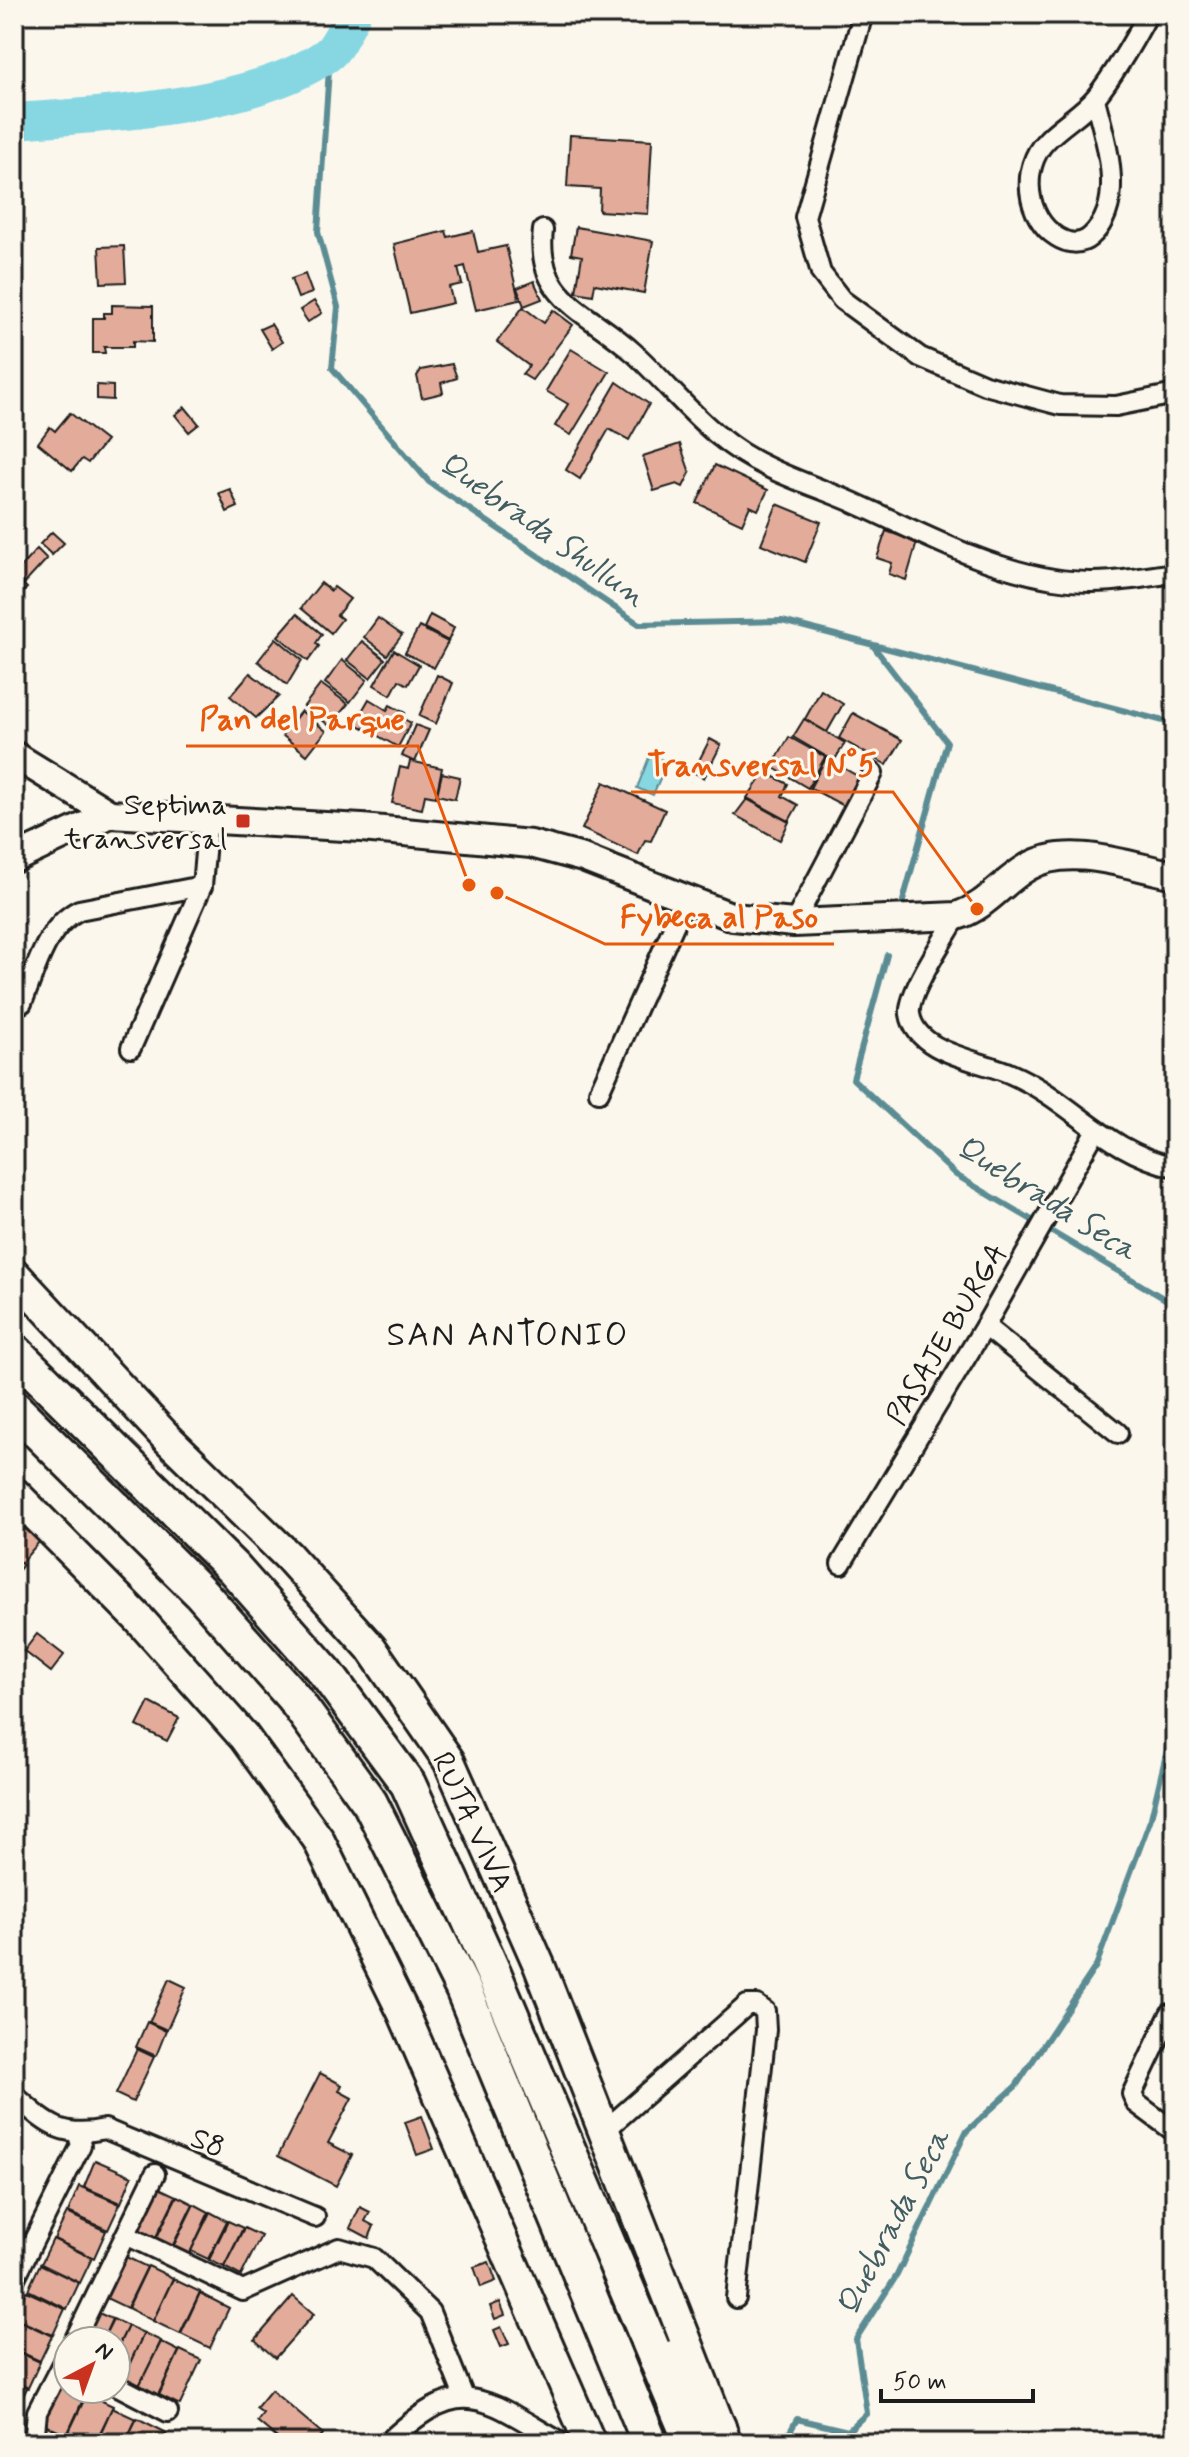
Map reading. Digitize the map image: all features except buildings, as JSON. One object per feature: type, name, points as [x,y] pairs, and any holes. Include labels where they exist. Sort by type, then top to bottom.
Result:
[{"type":"highway","name":"RUTA VIVA","points":[[14,1351],[234,1569],[326,1673],[408,1784],[493,1972],[625,2284],[712,2438]]},
{"type":"highway","points":[[14,1408],[201,1593],[293,1697],[370,1803],[463,1989],[650,2443]]},
{"type":"main road","points":[[14,755],[110,814]]},
{"type":"main road","points":[[14,859],[110,814],[531,844],[583,858],[685,901],[733,917],[794,923],[957,916],[977,909],[1028,867],[1050,857],[1082,857],[1175,875]]},
{"type":"main road","name":"RUTA VIVA","points":[[14,1274],[166,1437],[288,1556],[371,1648],[449,1761],[539,1965],[603,2132],[712,2438]]},
{"type":"main road","points":[[14,1493],[138,1618],[244,1737],[318,1839],[404,2014],[590,2443]]},
{"type":"street","points":[[863,14],[805,217],[821,273],[842,300],[920,357],[985,385],[1060,405],[1116,406],[1175,394]]},
{"type":"street","points":[[1095,99],[1110,160],[1110,202],[1102,227],[1084,242],[1069,243],[1054,236],[1031,206],[1030,174],[1043,144],[1095,99],[1148,14]]},
{"type":"street","points":[[543,230],[540,253],[544,274],[557,292],[633,352],[721,439],[763,464],[1009,570],[1056,580],[1101,583],[1175,573]]},
{"type":"street","points":[[794,923],[873,773]]},
{"type":"street","points":[[131,1048],[202,886],[208,819]]},
{"type":"street","points":[[22,1003],[52,933],[63,918],[79,910],[202,886]]},
{"type":"street","points":[[599,1092],[685,901]]},
{"type":"street","points":[[957,916],[913,994],[910,1014],[913,1026],[921,1036],[951,1053],[1034,1085],[1136,1157],[1175,1167]]},
{"type":"street","name":"PASAJE BURGA","points":[[841,1564],[985,1326],[1096,1130]]},
{"type":"street","points":[[985,1326],[1118,1433]]},
{"type":"street","points":[[603,2132],[747,2005],[757,2005],[765,2011],[766,2030],[736,2298]]},
{"type":"street","points":[[1170,2014],[1132,2094],[1136,2103],[1175,2132]]},
{"type":"street","name":"S8","points":[[14,2095],[47,2124],[78,2135],[105,2129],[315,2217]]},
{"type":"street","points":[[14,2280],[81,2145],[78,2135]]},
{"type":"street","points":[[82,2325],[155,2174]]},
{"type":"street","points":[[126,2235],[243,2291],[339,2248],[374,2258],[430,2312],[464,2397]]},
{"type":"street","points":[[34,2443],[37,2412],[52,2384]]},
{"type":"street","points":[[132,2393],[168,2412]]},
{"type":"street","points":[[387,2443],[422,2411],[440,2401],[464,2397],[505,2410],[562,2443]]},
{"type":"water","points":[[650,755],[667,762],[653,795],[637,788]]},
{"type":"waterway","points":[[14,121],[176,105],[260,86],[296,73],[327,55],[353,14]]},
{"type":"waterway","name":"Quebrada Shullun","points":[[330,54],[318,232],[338,307],[332,368],[429,482],[639,624],[782,621],[1175,724]]},
{"type":"waterway","name":"Quebrada Seca","points":[[874,647],[947,742],[903,901]]},
{"type":"waterway","name":"Quebrada Seca","points":[[887,955],[853,1079],[956,1175],[1175,1305]]},
{"type":"waterway","name":"Quebrada Seca","points":[[784,2443],[797,2419],[848,2431],[867,2413],[856,2339],[897,2275],[966,2132],[1016,2086],[1096,1966],[1151,1818],[1175,1716]]},
{"type":"place","name":"Septima transversal","points":[[243,821]]},
{"type":"place","name":"Pan del Parque","points":[[469,885]]},
{"type":"place","name":"Fybeca al Paso","points":[[497,893]]},
{"type":"place","name":"Transversal N°5","points":[[977,909]]},
{"type":"district","name":"SAN ANTONIO","points":[[508,1333]]}]
